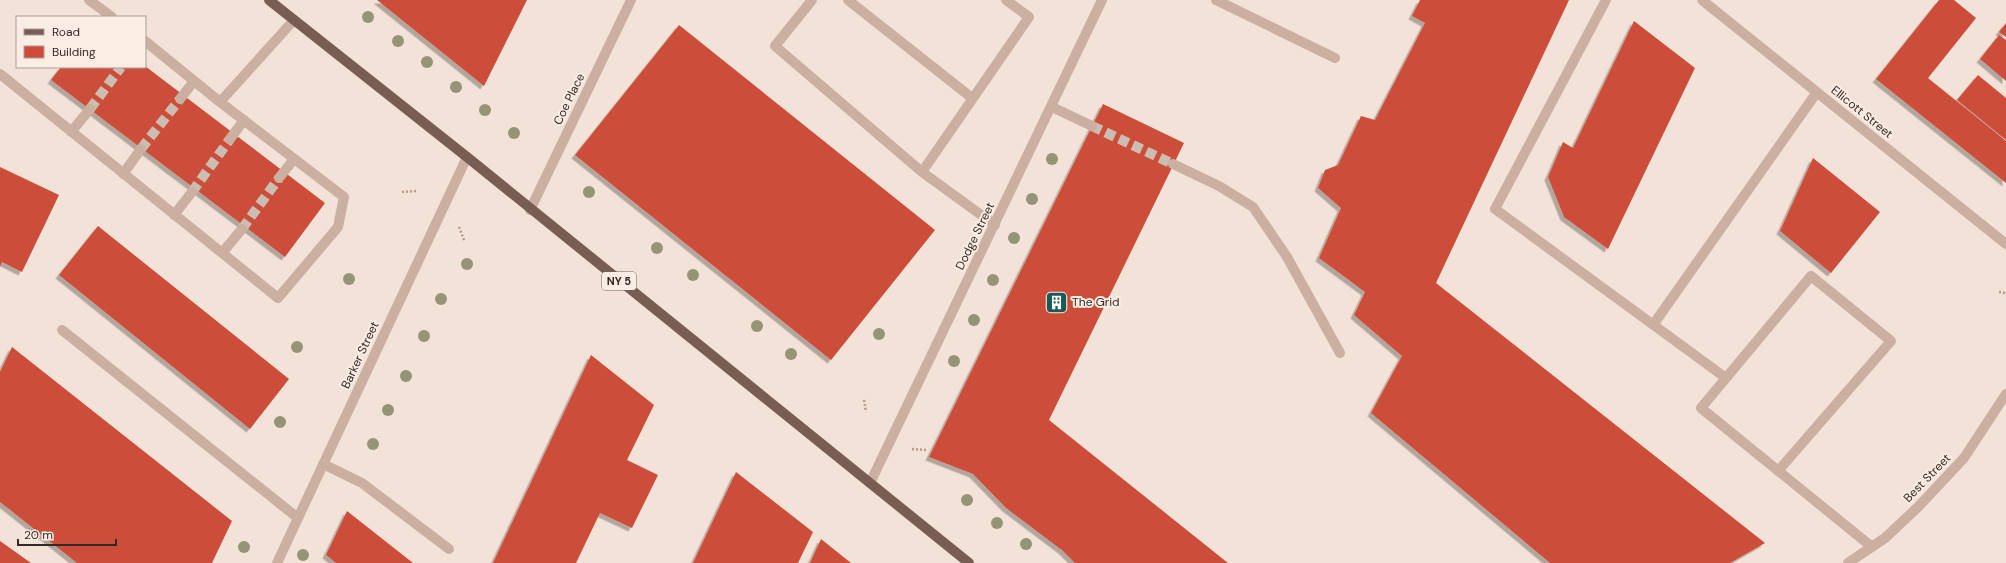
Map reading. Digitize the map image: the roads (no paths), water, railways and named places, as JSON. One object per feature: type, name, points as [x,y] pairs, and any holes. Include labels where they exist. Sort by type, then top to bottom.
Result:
[{"type":"main road","name":"NY 5","points":[[269,0],[467,157],[530,210],[969,563]]},
{"type":"street","points":[[89,0],[111,16]]},
{"type":"street","name":"Coe Place","points":[[530,210],[631,0]]},
{"type":"street","points":[[812,0],[775,46],[922,172],[995,225]]},
{"type":"street","points":[[848,0],[972,98]]},
{"type":"street","points":[[922,172],[1029,17],[1006,0]]},
{"type":"street","name":"Dodge Street","points":[[870,483],[1052,107],[1102,0]]},
{"type":"street","points":[[1216,0],[1335,58]]},
{"type":"street","points":[[1606,0],[1495,209],[1726,378]]},
{"type":"street","name":"Ellicott Street","points":[[1702,0],[2006,244]]},
{"type":"street","points":[[220,102],[294,20]]},
{"type":"street","points":[[0,74],[278,298],[338,227],[344,197],[194,82],[146,42]]},
{"type":"street","points":[[180,99],[194,82]]},
{"type":"street","points":[[1653,325],[1817,92]]},
{"type":"street","points":[[1052,107],[1092,126]]},
{"type":"street","points":[[71,132],[90,109]]},
{"type":"street","points":[[230,139],[244,120]]},
{"type":"street","points":[[123,174],[141,149]]},
{"type":"street","name":"Barker Street","points":[[277,563],[467,157]]},
{"type":"street","points":[[279,178],[294,159]]},
{"type":"street","points":[[1173,164],[1219,186],[1253,207],[1286,257],[1340,353]]},
{"type":"street","points":[[174,215],[192,192]]},
{"type":"street","points":[[222,253],[242,229]]},
{"type":"street","points":[[1778,471],[1891,341],[1810,276],[1701,408],[1778,471],[1872,547]]},
{"type":"street","points":[[62,330],[298,518]]},
{"type":"street","name":"Best Street","points":[[1848,563],[1885,538],[1919,506],[1964,458],[2006,394]]},
{"type":"street","points":[[323,464],[362,483],[449,549]]},
{"type":"tunnel","points":[[90,109],[120,68]]},
{"type":"tunnel","points":[[141,149],[180,99]]},
{"type":"tunnel","points":[[1092,126],[1173,164]]},
{"type":"tunnel","points":[[192,192],[230,139]]},
{"type":"tunnel","points":[[242,229],[279,178]]},
{"type":"place","name":"The Grid","points":[[1056,302]]}]
